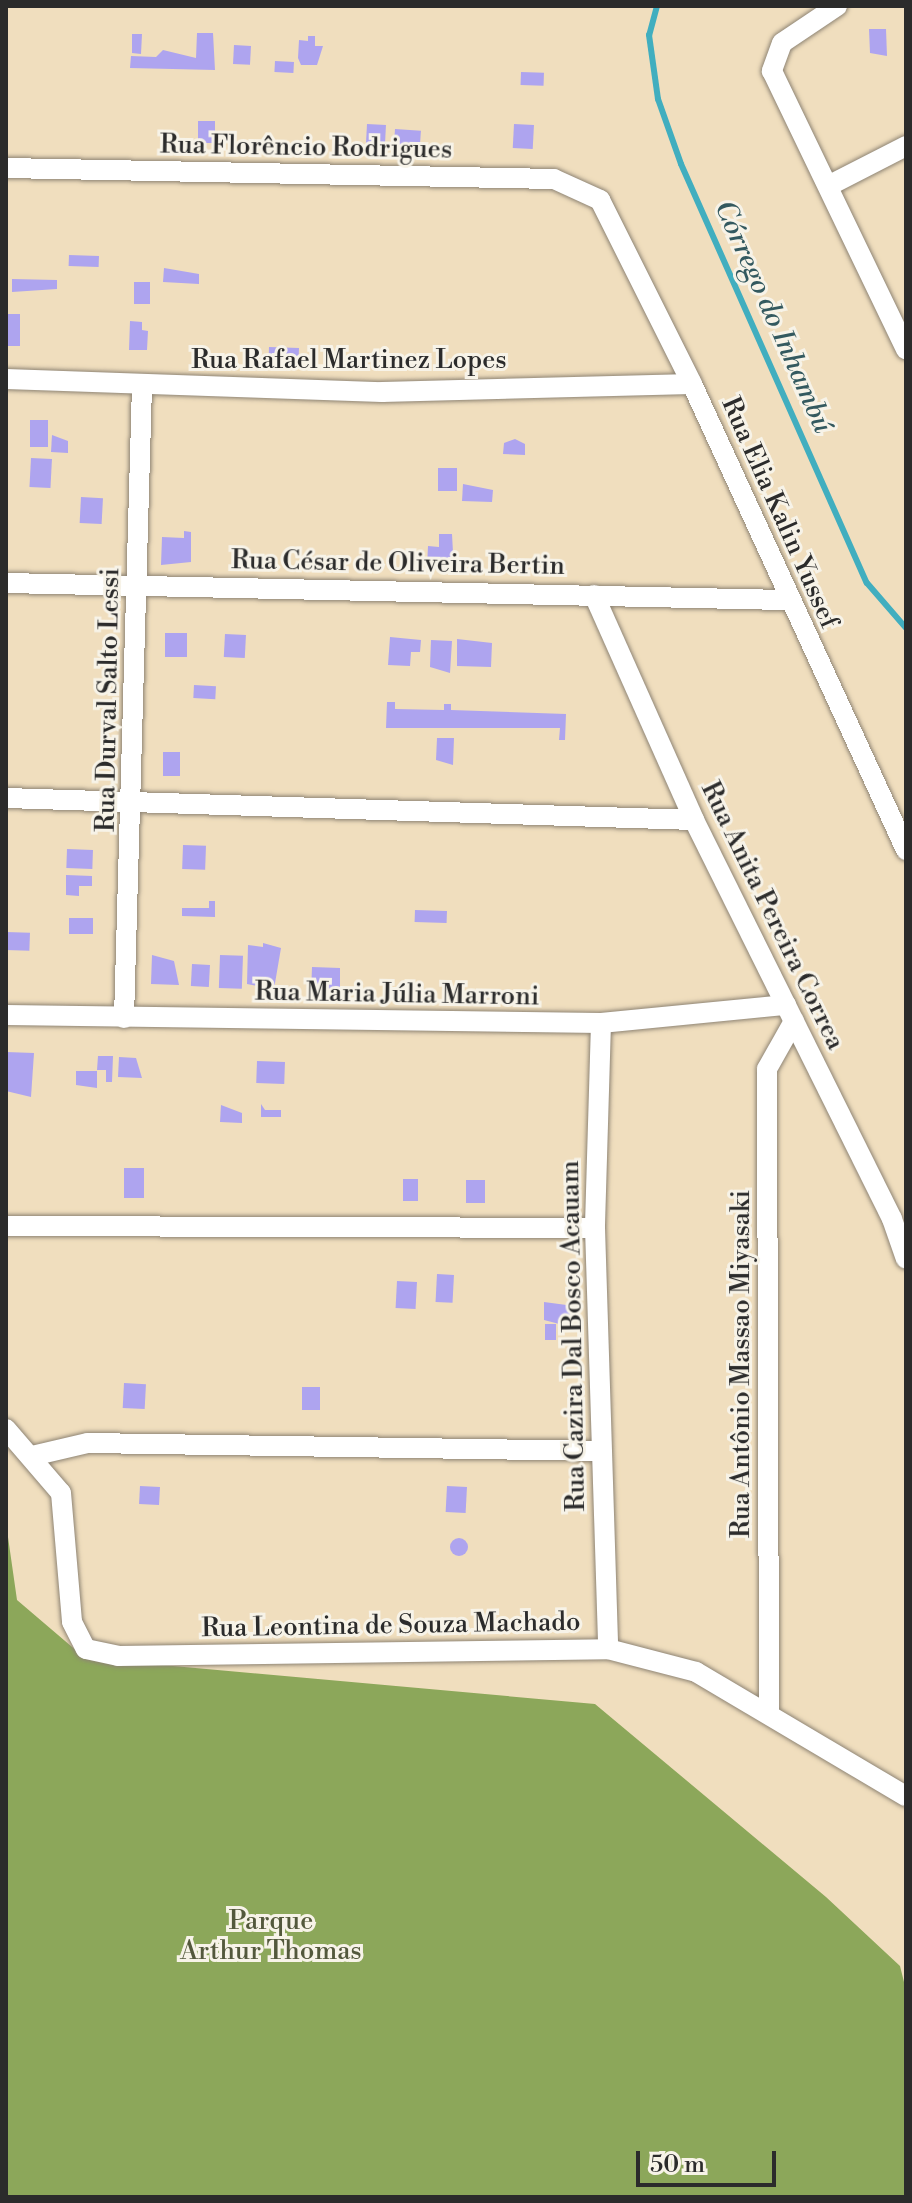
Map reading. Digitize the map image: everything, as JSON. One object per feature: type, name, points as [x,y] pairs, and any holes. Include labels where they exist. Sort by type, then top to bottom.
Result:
[{"type":"street","points":[[837,6],[782,43],[772,71],[906,349]]},
{"type":"street","points":[[828,186],[906,146]]},
{"type":"street","name":"Rua Florêncio Rodrigues","points":[[6,168],[554,179],[600,200]]},
{"type":"street","name":"Rua Elia Kalin Yussef","points":[[600,200],[692,384],[788,600],[906,850]]},
{"type":"street","name":"Rua Rafael Martinez Lopes","points":[[6,379],[382,392],[692,384]]},
{"type":"street","name":"Rua Durval Salto Lessi","points":[[124,1018],[133,799],[142,385]]},
{"type":"street","name":"Rua César de Oliveira Bertin","points":[[6,583],[788,600]]},
{"type":"street","name":"Rua Anita Pereira Correa","points":[[594,595],[694,820],[790,1013],[899,1216],[906,1259]]},
{"type":"street","points":[[6,798],[133,799],[694,820]]},
{"type":"street","name":"Rua Maria Júlia Marroni","points":[[6,1015],[601,1023],[790,1013]]},
{"type":"street","name":"Rua Antônio Massao Miyasaki","points":[[769,1714],[767,1069],[790,1013]]},
{"type":"street","name":"Rua Cazira Dal Bosco Acauam","points":[[601,1023],[595,1228],[608,1649]]},
{"type":"street","points":[[6,1226],[595,1228]]},
{"type":"street","name":"Rua Leontina de Souza Machado","points":[[6,1429],[61,1493],[72,1622],[86,1649],[118,1656],[608,1649],[696,1672],[906,1796]]},
{"type":"street","points":[[32,1456],[88,1443],[601,1451]]},
{"type":"green space","name":"Parque Arthur Thomas","points":[[6,1523],[17,1600],[85,1658],[595,1704],[826,1897],[900,1966],[906,1990],[906,2197],[6,2197]]},
{"type":"building","points":[[869,29],[886,29],[887,56],[870,53]]},
{"type":"building","points":[[197,33],[213,33],[215,70],[130,68],[131,56],[156,57],[163,50],[196,58]]},
{"type":"building","points":[[132,34],[142,34],[141,54],[132,53]]},
{"type":"building","points":[[308,36],[315,36],[315,46],[323,46],[317,65],[301,65],[298,58],[299,40],[308,41]]},
{"type":"building","points":[[234,45],[251,46],[250,65],[233,64]]},
{"type":"building","points":[[275,61],[294,62],[293,73],[274,72]]},
{"type":"building","points":[[521,72],[544,73],[544,86],[521,85]]},
{"type":"building","points":[[198,121],[215,121],[215,143],[198,143]]},
{"type":"building","points":[[367,124],[386,125],[385,145],[366,144]]},
{"type":"building","points":[[514,124],[534,125],[533,149],[513,148]]},
{"type":"building","points":[[395,129],[421,131],[420,147],[394,145]]},
{"type":"building","points":[[69,255],[99,256],[99,267],[69,266]]},
{"type":"building","points":[[164,268],[199,274],[199,284],[163,282]]},
{"type":"building","points":[[12,279],[57,280],[57,289],[12,292]]},
{"type":"building","points":[[134,282],[150,282],[150,304],[134,304]]},
{"type":"building","points":[[6,314],[20,314],[20,346],[6,346]]},
{"type":"building","points":[[130,321],[142,322],[142,330],[148,331],[147,350],[129,350]]},
{"type":"building","points":[[269,347],[299,348],[299,358],[269,357]]},
{"type":"building","points":[[30,420],[48,420],[48,447],[30,447]]},
{"type":"building","points":[[52,435],[68,441],[68,453],[51,452]]},
{"type":"building","points":[[515,439],[525,444],[525,455],[503,454],[504,443]]},
{"type":"building","points":[[31,458],[52,459],[50,488],[29,487]]},
{"type":"building","points":[[438,468],[457,468],[457,491],[438,491]]},
{"type":"building","points":[[463,484],[493,490],[492,502],[462,501]]},
{"type":"building","points":[[81,497],[103,498],[102,524],[80,523]]},
{"type":"building","points":[[184,531],[191,532],[191,562],[161,565],[162,537],[184,538]]},
{"type":"building","points":[[439,534],[452,534],[454,571],[427,567],[428,546],[439,547]]},
{"type":"building","points":[[165,633],[187,633],[187,657],[165,657]]},
{"type":"building","points":[[225,634],[246,635],[245,658],[224,657]]},
{"type":"building","points":[[390,637],[421,640],[420,652],[411,652],[410,666],[388,665]]},
{"type":"building","points":[[457,639],[492,643],[491,667],[457,666]]},
{"type":"building","points":[[431,640],[452,641],[450,673],[430,667]]},
{"type":"building","points":[[194,685],[216,686],[215,699],[193,698]]},
{"type":"building","points":[[387,702],[395,702],[395,709],[444,710],[444,704],[451,704],[451,710],[566,714],[565,740],[559,740],[560,728],[386,728]]},
{"type":"building","points":[[437,738],[454,738],[453,765],[436,760]]},
{"type":"building","points":[[163,752],[180,752],[180,776],[163,776]]},
{"type":"building","points":[[183,845],[206,846],[205,870],[182,869]]},
{"type":"building","points":[[67,849],[93,850],[92,869],[66,868]]},
{"type":"building","points":[[66,875],[92,876],[92,886],[79,886],[79,896],[66,895]]},
{"type":"building","points":[[209,901],[215,901],[215,917],[182,916],[182,908],[209,908]]},
{"type":"building","points":[[415,910],[447,911],[447,923],[415,922]]},
{"type":"building","points":[[69,918],[93,918],[93,934],[69,934]]},
{"type":"building","points":[[6,932],[30,933],[29,951],[6,950]]},
{"type":"building","points":[[263,943],[281,948],[274,989],[247,984],[248,945],[263,947]]},
{"type":"building","points":[[152,955],[174,961],[179,985],[151,984]]},
{"type":"building","points":[[220,955],[243,956],[242,989],[219,988]]},
{"type":"building","points":[[192,964],[210,965],[209,987],[191,986]]},
{"type":"building","points":[[312,967],[340,968],[340,988],[333,988],[333,995],[311,994]]},
{"type":"building","points":[[6,1052],[34,1053],[31,1097],[6,1091]]},
{"type":"building","points":[[98,1056],[113,1056],[112,1082],[106,1082],[106,1070],[97,1070]]},
{"type":"building","points":[[119,1057],[136,1058],[142,1078],[118,1077]]},
{"type":"building","points":[[257,1061],[285,1062],[284,1084],[256,1083]]},
{"type":"building","points":[[76,1071],[97,1071],[97,1088],[76,1085]]},
{"type":"building","points":[[261,1104],[265,1110],[281,1110],[281,1117],[261,1117]]},
{"type":"building","points":[[221,1105],[242,1113],[242,1123],[220,1122]]},
{"type":"building","points":[[124,1168],[144,1168],[144,1198],[124,1198]]},
{"type":"building","points":[[403,1179],[418,1179],[418,1201],[403,1201]]},
{"type":"building","points":[[466,1180],[485,1180],[485,1203],[466,1203]]},
{"type":"building","points":[[437,1274],[454,1275],[453,1303],[436,1302]]},
{"type":"building","points":[[397,1281],[417,1282],[416,1309],[396,1308]]},
{"type":"building","points":[[544,1302],[574,1306],[567,1326],[544,1320]]},
{"type":"building","points":[[545,1324],[556,1324],[556,1340],[545,1340]]},
{"type":"building","points":[[124,1383],[146,1384],[145,1409],[123,1408]]},
{"type":"building","points":[[302,1387],[320,1387],[320,1410],[302,1410]]},
{"type":"building","points":[[140,1486],[160,1487],[159,1505],[139,1504]]},
{"type":"building","points":[[447,1486],[467,1487],[466,1513],[446,1512]]},
{"type":"building","points":[[455,1538],[463,1538],[468,1547],[466,1554],[455,1556],[450,1551],[450,1543]]},
{"type":"waterway","name":"Córrego do Inhambú","points":[[657,6],[649,35],[658,99],[681,164],[867,583],[906,628]]}]
